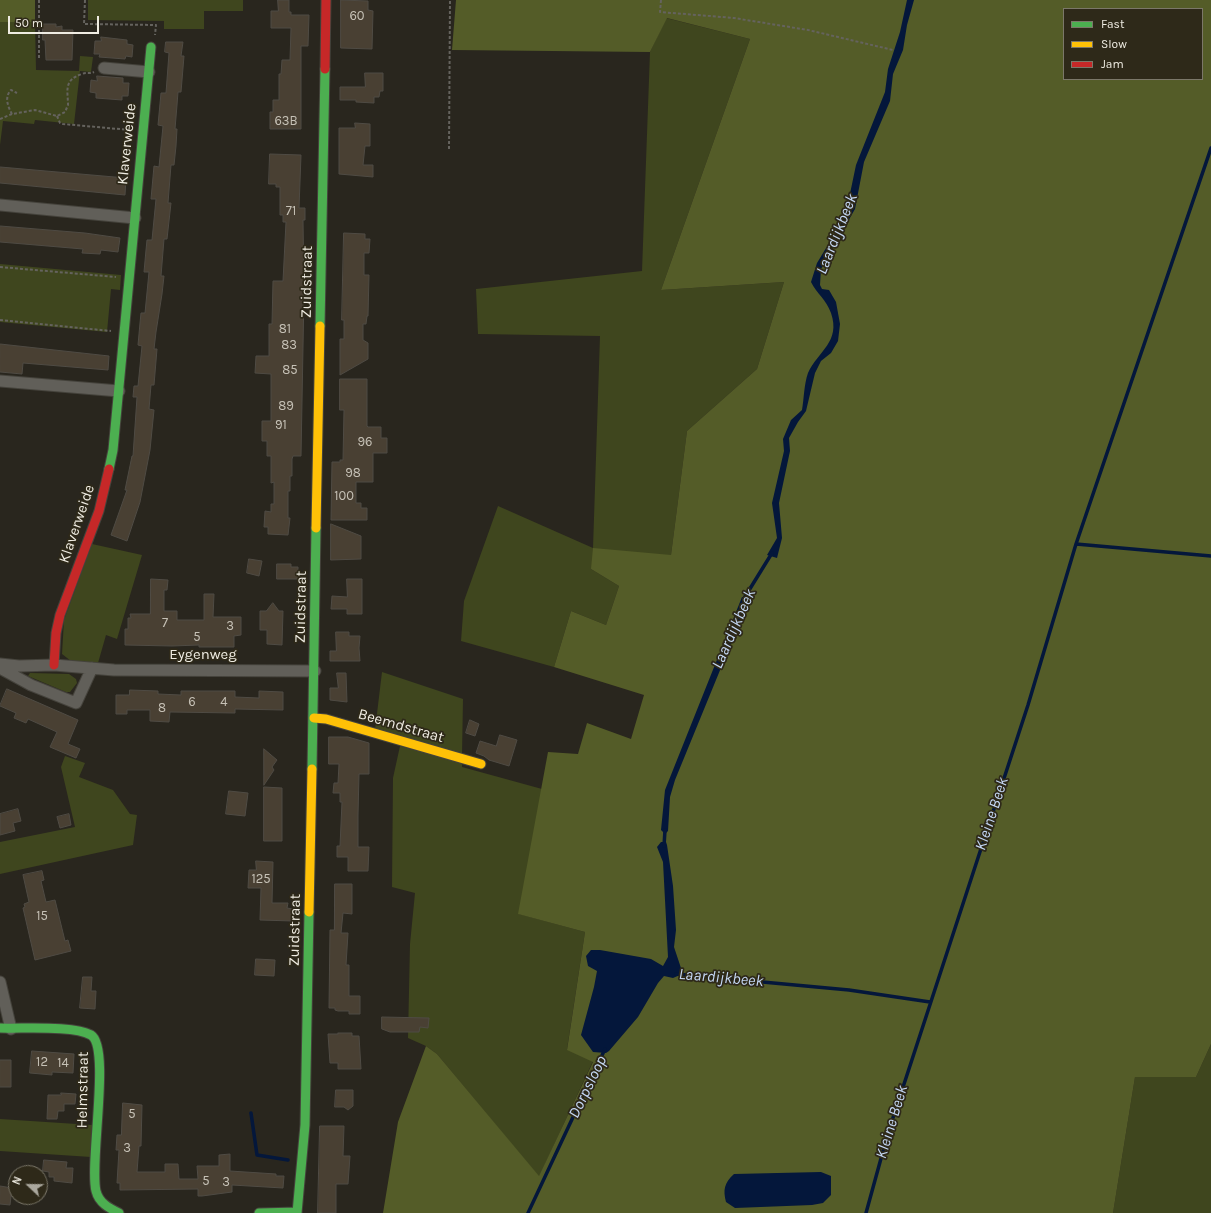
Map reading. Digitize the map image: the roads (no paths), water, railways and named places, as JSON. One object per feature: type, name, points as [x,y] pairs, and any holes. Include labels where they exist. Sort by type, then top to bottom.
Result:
[{"type":"main road","name":"Zuidstraat","points":[[297,1212],[305,1125],[314,718],[326,0]]},
{"type":"main road","name":"Klaverweide","points":[[54,665],[56,632],[60,615],[105,493],[113,450],[151,47]]},
{"type":"main road","name":"Beemdstraat","points":[[314,718],[326,719],[481,764]]},
{"type":"main road","name":"Helmstraat","points":[[5,1028],[78,1032],[92,1036],[96,1042],[100,1058],[95,1182],[96,1191],[100,1199],[112,1212]]},
{"type":"main road","points":[[258,1213],[297,1212]]},
{"type":"street","points":[[104,68],[149,72]]},
{"type":"street","points":[[0,205],[135,218]]},
{"type":"street","points":[[0,381],[119,392]]},
{"type":"street","name":"Eygenweg","points":[[0,664],[19,666],[54,665],[114,670],[314,671]]},
{"type":"street","points":[[0,668],[31,685],[76,703],[92,668]]},
{"type":"street","points":[[0,982],[5,1028]]},
{"type":"water","points":[[907,0],[914,0],[907,25],[903,50],[893,74],[890,101],[864,162],[855,209],[821,269],[820,285],[822,289],[829,290],[836,302],[840,324],[838,341],[831,353],[821,361],[815,373],[806,411],[789,438],[790,451],[779,503],[782,538],[777,558],[767,555],[777,538],[772,503],[784,451],[783,439],[791,420],[802,410],[808,373],[812,365],[827,346],[833,332],[833,323],[829,308],[811,282],[817,263],[840,225],[847,208],[856,165],[885,92],[888,69],[900,32]]},
{"type":"water","points":[[742,597],[748,597],[741,619],[675,780],[670,797],[668,831],[665,834],[661,830],[665,790]]},
{"type":"water","points":[[661,842],[666,842],[667,845],[673,886],[676,930],[674,947],[682,971],[680,975],[673,978],[664,976],[658,983],[638,1017],[609,1051],[606,1053],[593,1052],[581,1035],[597,971],[588,966],[586,956],[591,950],[600,950],[651,959],[663,966],[668,957],[663,862],[657,847]]},
{"type":"water","points":[[821,1172],[831,1176],[831,1195],[823,1203],[812,1205],[735,1208],[726,1202],[725,1187],[728,1180],[734,1174]]},
{"type":"waterway","points":[[1076,544],[1211,148]]},
{"type":"waterway","name":"Kleine Beek","points":[[866,1213],[888,1133],[1028,705],[1076,544],[1211,556]]},
{"type":"waterway","name":"Laardijkbeek","points":[[743,600],[772,553]]},
{"type":"waterway","name":"Laardijkbeek","points":[[664,846],[665,830]]},
{"type":"waterway","name":"Laardijkbeek","points":[[676,974],[849,990],[930,1002]]},
{"type":"waterway","name":"Dorpsloop","points":[[528,1213],[605,1049]]},
{"type":"waterway","name":"Dorpsloop","points":[[251,1113],[257,1155],[288,1160]]}]
